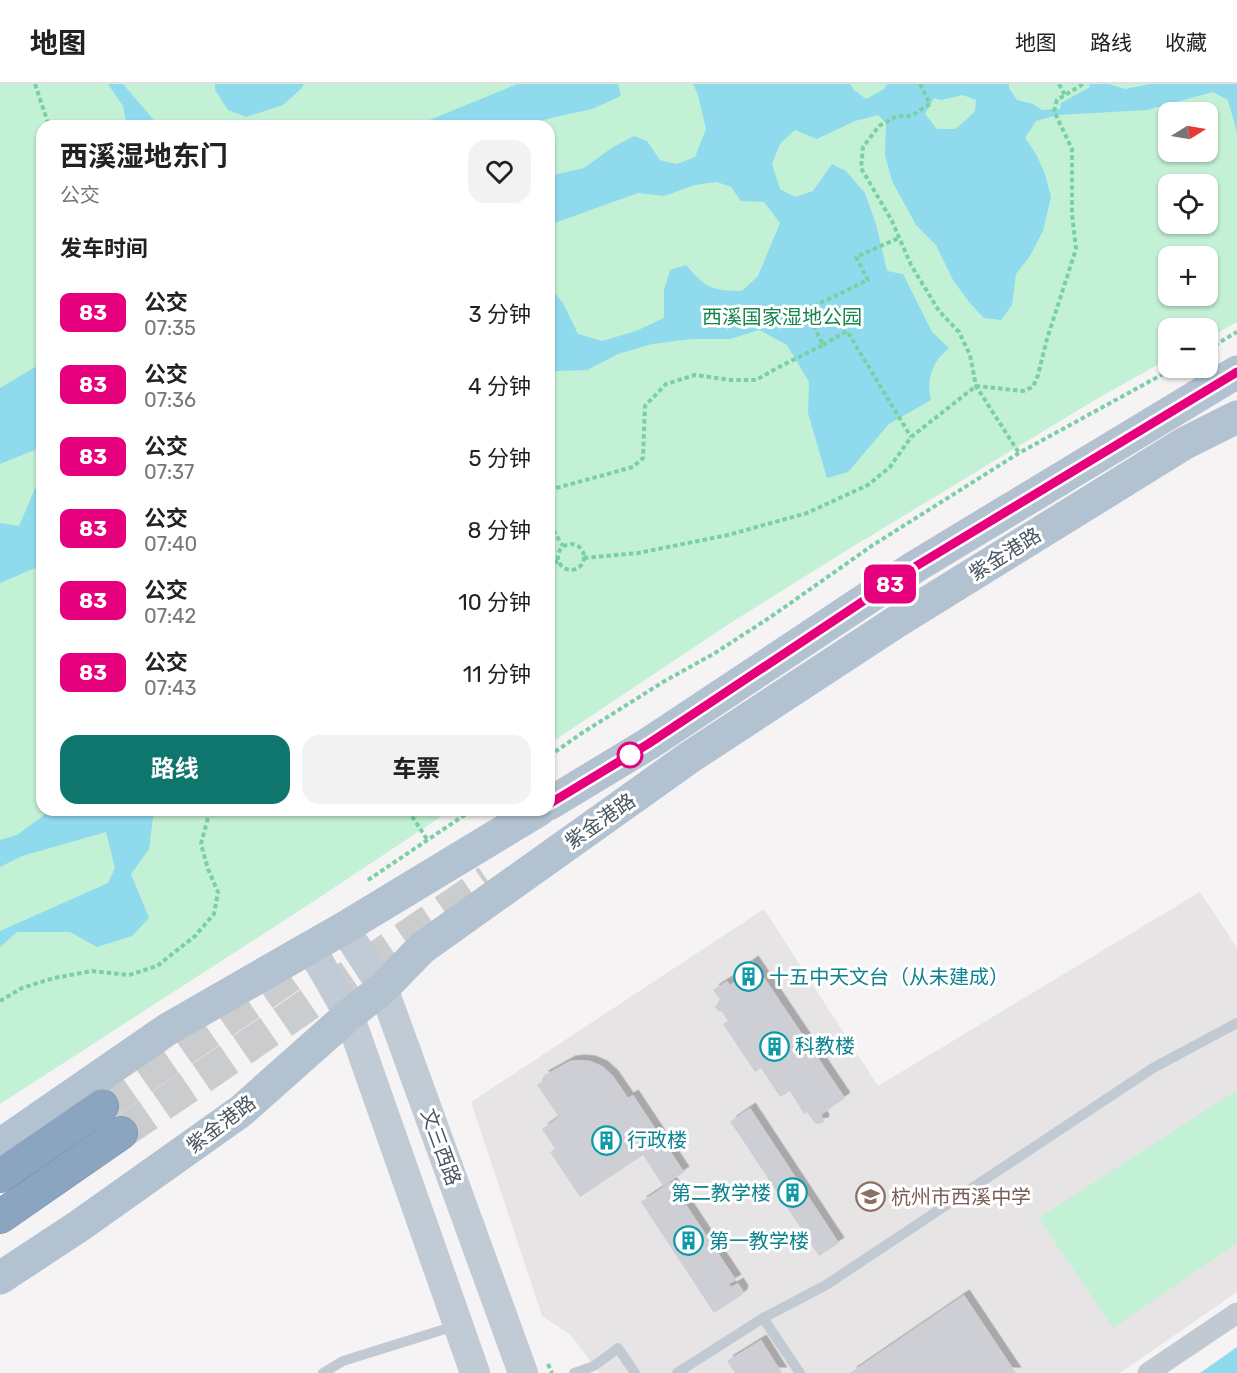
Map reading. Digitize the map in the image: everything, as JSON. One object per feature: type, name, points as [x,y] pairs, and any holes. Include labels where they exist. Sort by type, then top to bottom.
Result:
[{"type":"highway","points":[[0,1176],[102,1106]]},
{"type":"highway","points":[[0,1217],[121,1133]]},
{"type":"main road","name":"紫金港路","points":[[555,800],[648,744],[913,568],[1237,372]]},
{"type":"main road","name":"紫金港路","points":[[0,1278],[79,1226],[241,1111],[383,987],[422,948],[690,757],[896,622],[1185,443],[1237,417]]},
{"type":"main road","points":[[0,1145],[168,1029],[344,928],[529,816]]},
{"type":"main road","name":"文三西路","points":[[344,928],[383,987],[523,1373]]},
{"type":"main road","points":[[310,948],[349,1015],[475,1373]]},
{"type":"street","points":[[1148,1373],[1237,1313]]},
{"type":"lane","points":[[677,1373],[763,1318],[826,1285],[1153,1068],[1237,1023]]},
{"type":"lane","points":[[763,1318],[800,1373]]},
{"type":"lane","points":[[323,1373],[343,1361],[458,1325]]},
{"type":"lane","points":[[574,1373],[594,1366],[618,1348],[635,1373]]},
{"type":"path","points":[[35,84],[47,120]]},
{"type":"path","points":[[920,84],[930,104],[911,116],[897,116],[879,126],[863,147],[861,168],[892,221],[911,266],[939,311],[959,332],[970,355],[976,386],[1019,453]]},
{"type":"path","points":[[1059,84],[1065,95]]},
{"type":"path","points":[[584,558],[638,553],[728,535],[807,513],[868,485],[891,467],[910,437],[976,386],[1023,391],[1033,387],[1076,249],[1072,214],[1072,149],[1054,111],[1057,100],[1083,84]]},
{"type":"path","points":[[823,345],[806,310],[868,280],[856,257],[899,238]]},
{"type":"path","points":[[555,488],[633,467],[643,458],[645,406],[666,384],[695,375],[731,381],[756,380],[847,331],[910,437]]},
{"type":"path","points":[[1218,343],[1237,332]]},
{"type":"path","points":[[555,752],[663,682],[734,641],[873,545],[1019,453],[1158,377]]},
{"type":"path","points":[[555,534],[562,546]]},
{"type":"path","points":[[570,544],[578,546],[584,558],[580,566],[573,570],[564,568],[558,561],[558,553],[562,546],[570,544]]},
{"type":"path","points":[[0,1001],[22,988],[54,978],[92,971],[129,975],[157,966],[195,936],[214,914],[218,892],[201,844],[208,816]]},
{"type":"path","points":[[412,816],[428,841],[463,816]]},
{"type":"shaded area","name":"杭州市西溪中学","points":[[1200,892],[1237,948],[1237,1292],[1120,1373],[599,1373],[571,1335],[542,1316],[471,1102],[764,909],[878,1086]]},
{"type":"green space","name":"西溪国家湿地公园","points":[[0,84],[1237,84],[1237,322],[1218,332],[1218,318],[1158,318],[1158,365],[1093,401],[844,552],[729,624],[555,740],[555,120],[36,120],[36,816],[442,816],[0,1104]]},
{"type":"green space","points":[[1237,1090],[1237,1243],[1113,1328],[1039,1218]]},
{"type":"water","points":[[108,84],[123,84],[154,120],[126,120],[123,106]]},
{"type":"water","points":[[215,84],[304,84],[283,105],[246,117],[228,110],[215,90]]},
{"type":"water","points":[[517,84],[618,84],[621,96],[592,109],[544,120],[430,120]]},
{"type":"water","points":[[693,84],[850,84],[866,99],[884,89],[887,84],[1009,84],[1017,100],[1033,104],[1042,110],[1060,109],[1061,103],[1090,87],[1089,84],[1108,84],[1125,89],[1150,84],[1237,84],[1237,133],[1228,100],[1213,92],[1176,102],[1158,102],[1158,107],[1147,110],[1058,115],[1036,121],[1025,138],[1036,154],[1045,174],[1051,197],[1043,231],[1030,256],[1016,274],[1012,305],[1001,320],[984,318],[969,302],[953,280],[936,245],[916,225],[892,181],[885,155],[886,123],[878,115],[855,121],[817,139],[795,130],[780,144],[772,164],[780,189],[795,197],[813,191],[832,164],[846,171],[865,193],[876,224],[887,271],[903,274],[932,332],[949,348],[938,359],[932,371],[929,385],[931,400],[889,424],[848,472],[827,478],[808,413],[809,382],[787,345],[759,330],[730,339],[691,339],[652,344],[618,354],[587,370],[555,372],[555,293],[563,303],[578,334],[602,341],[636,331],[664,318],[664,290],[670,270],[686,265],[710,287],[732,291],[742,291],[758,276],[780,223],[764,202],[741,201],[731,187],[717,182],[695,185],[664,196],[638,193],[555,223],[555,175],[584,168],[613,147],[634,136],[647,141],[660,160],[677,164],[695,157],[706,129]],"holes":[[[963,95],[976,100],[975,111],[955,129],[937,129],[925,114],[934,98],[941,100]]]},
{"type":"water","points":[[36,367],[36,449],[0,464],[0,388]]},
{"type":"water","points":[[36,487],[36,570],[35,568],[0,583],[0,523],[19,526]]},
{"type":"water","points":[[43,816],[153,816],[149,849],[131,874],[149,918],[132,936],[97,947],[70,932],[17,932],[0,947],[0,931],[108,883],[115,868],[106,832],[22,856],[0,867],[0,840],[17,835]]},
{"type":"water","points":[[1237,1347],[1237,1373],[1200,1373]]},
{"type":"building","name":"科教楼","points":[[753,961],[845,1098],[821,1115],[823,1123],[816,1124],[807,1112],[804,1114],[790,1091],[780,1097],[761,1068],[755,1072],[723,1024],[728,1021],[715,1007],[720,999],[713,990],[727,981],[730,985],[736,981],[733,975]]},
{"type":"building","name":"行政楼","points":[[570,1061],[590,1061],[602,1066],[613,1076],[628,1098],[633,1095],[684,1172],[663,1186],[643,1155],[580,1197],[550,1152],[555,1149],[542,1129],[559,1117],[537,1085],[545,1080],[543,1076]]},
{"type":"building","name":"第二教学楼","points":[[750,1108],[839,1243],[819,1256],[730,1122]]},
{"type":"building","name":"第一教学楼","points":[[671,1182],[736,1280],[729,1284],[731,1287],[738,1283],[743,1291],[742,1295],[714,1313],[641,1202]]},
{"type":"building","points":[[964,1295],[1016,1373],[850,1373]]},
{"type":"building","points":[[761,1340],[782,1373],[735,1373],[727,1361]]},
{"type":"tunnel","points":[[121,1133],[488,881]]},
{"type":"tunnel","points":[[102,1106],[313,960]]},
{"type":"bus line","name":"83","points":[[555,800],[648,744],[913,568],[1237,372]]},
{"type":"place","name":"十五中天文台（从未建成）","points":[[748,977]]},
{"type":"place","name":"科教楼","points":[[774,1046]]},
{"type":"place","name":"行政楼","points":[[606,1140]]},
{"type":"place","name":"第二教学楼","points":[[792,1193]]},
{"type":"place","name":"杭州市西溪中学","points":[[870,1197]]},
{"type":"place","name":"第一教学楼","points":[[688,1241]]}]
